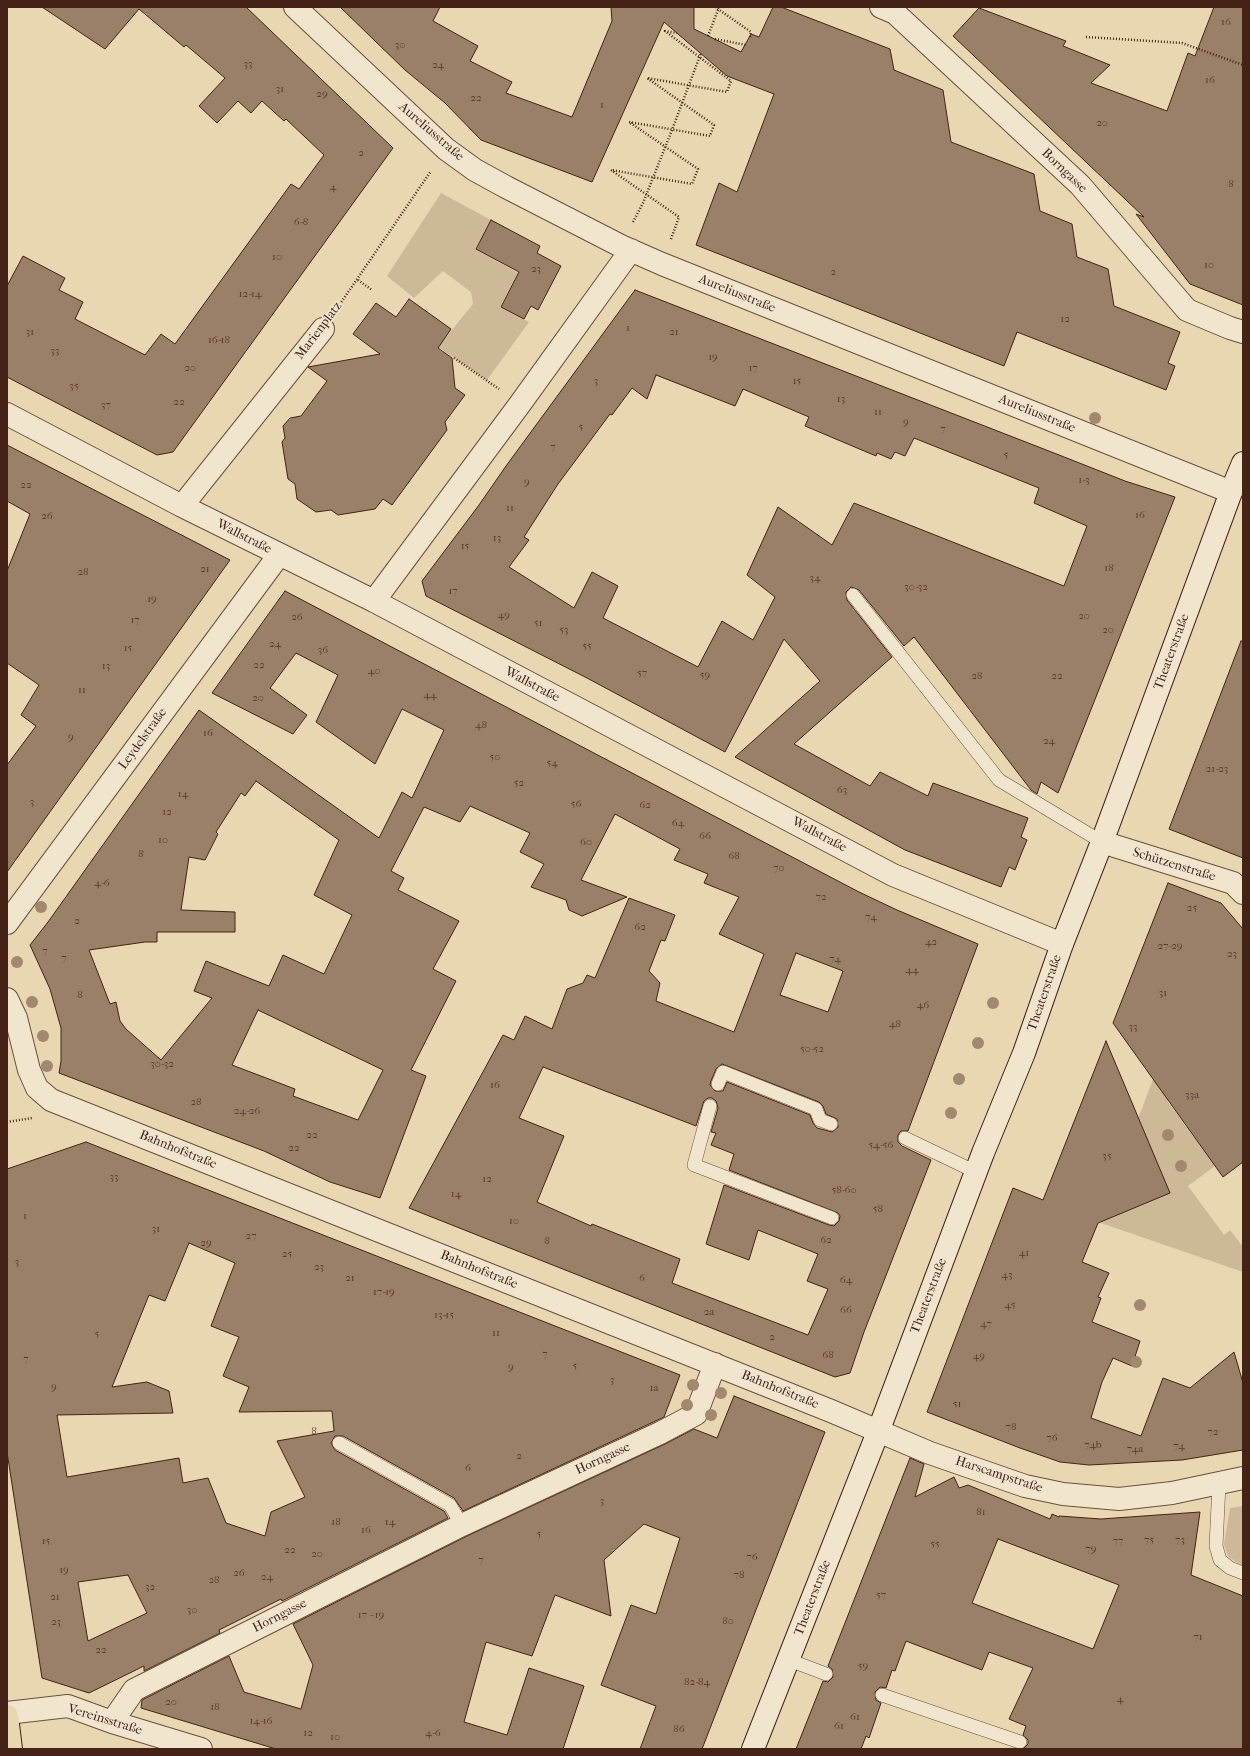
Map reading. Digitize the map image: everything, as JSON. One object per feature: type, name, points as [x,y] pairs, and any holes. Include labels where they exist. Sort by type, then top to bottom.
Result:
[{"type":"main road","points":[[7,1715],[11,1749]]},
{"type":"street","name":"Aureliusstraße","points":[[295,7],[446,149],[475,170],[500,184],[662,264],[1231,492]]},
{"type":"street","name":"Borngasse","points":[[881,7],[895,13],[1080,185],[1187,310],[1243,332]]},
{"type":"street","points":[[374,602],[631,250]]},
{"type":"street","name":"Marienplatz","points":[[182,506],[322,329]]},
{"type":"street","name":"Wallstraße","points":[[7,414],[182,506],[374,602],[893,875],[1062,944]]},
{"type":"street","name":"Theaterstraße","points":[[753,1749],[878,1432],[976,1172],[1024,1053],[1062,944],[1102,842],[1243,463]]},
{"type":"street","name":"Leydelstraße","points":[[7,923],[279,554]]},
{"type":"street","name":"Schützenstraße","points":[[1102,842],[1233,883],[1243,894]]},
{"type":"street","name":"Bahnhofstraße","points":[[7,999],[16,1018],[29,1070],[37,1088],[51,1100],[715,1364],[831,1411],[878,1432]]},
{"type":"street","name":"Horngasse","points":[[112,1722],[134,1690],[462,1525],[660,1433],[696,1414],[715,1364]]},
{"type":"street","name":"Harscampstraße","points":[[878,1432],[930,1453],[1025,1486],[1063,1494],[1119,1499],[1172,1493],[1243,1478]]},
{"type":"street","name":"Vereinsstraße","points":[[7,1715],[68,1706],[112,1722],[201,1749]]},
{"type":"lane","points":[[853,595],[999,780],[1102,842]]},
{"type":"lane","points":[[718,1084],[723,1072],[816,1110],[820,1120],[831,1124]]},
{"type":"lane","points":[[710,1106],[694,1166],[832,1218]]},
{"type":"lane","points":[[905,1138],[976,1172]]},
{"type":"lane","points":[[339,1444],[450,1505],[462,1525]]},
{"type":"lane","points":[[1219,1484],[1216,1546],[1220,1560],[1230,1568],[1243,1573]]},
{"type":"lane","points":[[789,1660],[826,1674]]},
{"type":"lane","points":[[882,1695],[1020,1742]]},
{"type":"path","points":[[715,7],[751,32],[750,37]]},
{"type":"path","points":[[708,36],[718,8]]},
{"type":"path","points":[[662,264],[679,217],[611,170],[692,184],[698,169],[630,122],[710,136],[714,126],[647,78],[727,92],[731,81],[700,55],[665,31],[677,33]]},
{"type":"path","points":[[1086,36],[1182,43],[1243,64]]},
{"type":"path","points":[[715,39],[746,45]]},
{"type":"path","points":[[643,203],[700,55]]},
{"type":"path","name":"Marienplatz","points":[[322,329],[358,280],[446,149]]},
{"type":"path","points":[[358,280],[372,290]]},
{"type":"path","points":[[454,358],[520,404]]},
{"type":"shaded area","points":[[441,193],[491,220],[475,249],[518,273],[500,307],[529,322],[487,380],[438,347],[473,304],[471,292],[443,271],[414,298],[387,276]]},
{"type":"shaded area","points":[[1156,1072],[1159,1074],[1168,1102],[1215,1166],[1188,1186],[1224,1235],[1230,1230],[1243,1247],[1243,1272],[1098,1222]]},
{"type":"shaded area","points":[[1243,1506],[1243,1565],[1228,1556],[1224,1544],[1230,1508]]},
{"type":"building","points":[[42,7],[246,7],[393,148],[173,452],[157,455],[7,377],[7,286],[23,256],[65,278],[59,290],[83,302],[75,319],[145,355],[161,334],[175,344],[291,184],[299,189],[324,155],[286,119],[284,121],[262,101],[251,113],[238,101],[217,123],[199,106],[225,78],[186,45],[184,47],[139,9],[105,49]]},
{"type":"building","points":[[340,7],[440,7],[433,21],[478,46],[470,61],[512,82],[506,93],[572,117],[612,21],[611,7],[694,7],[694,29],[741,52],[751,34],[759,37],[773,7],[781,7],[890,49],[894,70],[943,90],[951,142],[1034,174],[1040,211],[1072,224],[1077,257],[1108,269],[1114,306],[1180,332],[1168,363],[1175,366],[1166,390],[1017,332],[1004,366],[696,245],[719,183],[737,192],[774,94],[727,76],[664,22],[592,182],[481,140],[445,103],[405,70]]},
{"type":"building","points":[[1214,7],[1243,7],[1243,305],[1190,284],[1136,214],[1144,217],[953,36],[979,8],[1066,41],[1063,46],[1110,65],[1091,83],[1167,111],[1188,53],[1195,56]]},
{"type":"building","points":[[491,220],[540,246],[537,253],[561,266],[538,310],[531,306],[524,319],[501,307],[519,272],[476,249]]},
{"type":"building","points":[[635,290],[1125,481],[1175,497],[1058,793],[1041,782],[1037,794],[1031,790],[914,637],[904,646],[859,590],[851,587],[846,592],[847,600],[892,657],[794,744],[870,786],[880,772],[928,796],[933,783],[1028,818],[1021,837],[1027,840],[1015,870],[1009,867],[1001,887],[905,850],[735,757],[820,681],[784,639],[725,752],[587,678],[426,596],[422,581],[479,505]],"holes":[[[656,375],[735,406],[743,389],[809,417],[805,426],[876,456],[877,453],[891,459],[895,452],[905,456],[914,438],[1039,488],[1034,503],[1087,526],[1064,586],[854,503],[832,545],[778,507],[747,575],[775,597],[753,640],[722,621],[698,667],[603,618],[618,586],[592,572],[574,608],[509,567],[529,540],[524,537],[558,484],[610,414],[612,415],[632,388],[647,399]]]},
{"type":"building","points":[[409,299],[451,329],[438,348],[452,358],[455,388],[465,395],[445,422],[447,430],[392,505],[383,499],[375,509],[338,515],[331,510],[316,512],[297,499],[295,484],[288,479],[282,442],[285,438],[283,426],[290,418],[301,416],[327,381],[308,367],[380,354],[353,334],[376,303],[396,317]]},
{"type":"building","points":[[7,445],[230,560],[7,872],[7,765],[36,726],[21,715],[39,685],[7,663],[7,571],[30,514],[7,501]]},
{"type":"building","points":[[285,591],[859,892],[897,910],[978,944],[908,1131],[901,1131],[898,1135],[898,1142],[902,1146],[931,1160],[864,1332],[850,1373],[835,1377],[409,1208],[503,1035],[514,1040],[525,1016],[552,1029],[567,989],[583,983],[587,975],[595,978],[629,898],[675,915],[665,941],[661,940],[649,971],[660,983],[656,1001],[734,1032],[764,954],[719,934],[739,897],[704,883],[708,874],[674,860],[680,849],[615,814],[581,880],[627,897],[582,916],[569,910],[566,900],[531,887],[544,864],[520,852],[530,833],[470,806],[460,822],[424,807],[391,871],[404,878],[398,890],[459,921],[433,969],[456,981],[411,1070],[426,1076],[380,1198],[330,1182],[264,1151],[59,1073],[61,1061],[61,1028],[50,989],[30,945],[199,710],[379,838],[402,792],[412,798],[444,730],[402,709],[375,764],[316,722],[338,675],[296,653],[270,688],[307,715],[293,734],[212,693]],"holes":[[[256,781],[339,840],[314,895],[352,915],[324,974],[283,955],[269,986],[206,961],[194,991],[212,998],[161,1060],[126,1029],[120,1021],[116,1002],[110,1004],[89,950],[145,942],[157,942],[157,932],[235,932],[235,912],[181,910],[189,857],[205,860],[218,834],[216,832],[241,793],[245,796]],[[796,953],[843,971],[828,1012],[780,995]],[[258,1010],[383,1070],[358,1120],[293,1096],[295,1089],[232,1065]],[[722,1064],[819,1102],[823,1106],[826,1114],[837,1119],[838,1127],[832,1132],[817,1128],[810,1115],[727,1082],[723,1091],[715,1091],[710,1085],[716,1069]],[[543,1067],[696,1126],[704,1101],[708,1098],[712,1098],[716,1101],[718,1108],[711,1132],[716,1133],[711,1145],[734,1154],[729,1170],[838,1213],[840,1216],[839,1221],[834,1226],[829,1225],[724,1185],[706,1244],[749,1260],[758,1230],[818,1254],[807,1281],[828,1289],[808,1335],[672,1283],[680,1259],[592,1224],[591,1226],[537,1202],[564,1136],[519,1118]]]},
{"type":"building","points":[[1241,641],[1243,642],[1243,858],[1169,829]]},
{"type":"building","points":[[1168,883],[1221,903],[1243,929],[1243,1162],[1223,1177],[1113,1023]]},
{"type":"building","points":[[1106,1041],[1170,1193],[1098,1223],[1082,1262],[1109,1273],[1098,1297],[1101,1298],[1092,1322],[1140,1341],[1132,1366],[1113,1358],[1102,1382],[1091,1418],[1141,1436],[1163,1378],[1190,1388],[1234,1352],[1243,1383],[1243,1450],[1182,1460],[1089,1465],[1060,1462],[927,1412],[1013,1188],[1043,1200]]},
{"type":"building","points":[[86,1142],[680,1375],[664,1417],[463,1511],[454,1498],[343,1436],[335,1436],[331,1443],[335,1450],[444,1511],[448,1518],[282,1601],[281,1599],[219,1630],[220,1633],[144,1671],[144,1666],[89,1693],[42,1678],[7,1452],[7,1169]],"holes":[[[189,1243],[235,1263],[211,1326],[239,1337],[223,1376],[249,1387],[239,1412],[332,1411],[334,1431],[277,1441],[305,1497],[271,1512],[265,1536],[226,1523],[208,1478],[183,1483],[179,1458],[67,1477],[57,1415],[173,1413],[169,1391],[147,1382],[112,1387],[149,1295],[165,1301]],[[128,1575],[147,1613],[88,1641],[78,1582]]]},
{"type":"building","points":[[734,1396],[825,1432],[702,1749],[640,1749],[656,1706],[601,1685],[631,1605],[656,1614],[680,1538],[644,1524],[604,1560],[611,1616],[555,1595],[532,1656],[486,1642],[464,1722],[507,1735],[529,1668],[584,1686],[563,1749],[276,1749],[141,1708],[142,1700],[229,1656],[244,1692],[301,1709],[313,1665],[293,1624],[467,1536],[665,1444],[694,1429],[717,1438]]},
{"type":"building","points":[[910,1458],[924,1464],[915,1497],[954,1477],[959,1488],[968,1485],[1050,1519],[1052,1514],[1059,1517],[1101,1519],[1200,1512],[1191,1575],[1243,1596],[1243,1749],[1023,1749],[1028,1744],[1028,1740],[1023,1735],[1026,1726],[1009,1719],[1033,1668],[989,1652],[982,1670],[906,1641],[895,1671],[892,1670],[886,1688],[880,1687],[875,1692],[876,1700],[881,1703],[869,1738],[866,1736],[861,1749],[796,1749],[823,1681],[828,1682],[833,1677],[832,1669],[828,1666]],"holes":[[[998,1539],[1119,1585],[1093,1649],[972,1603]]]}]
